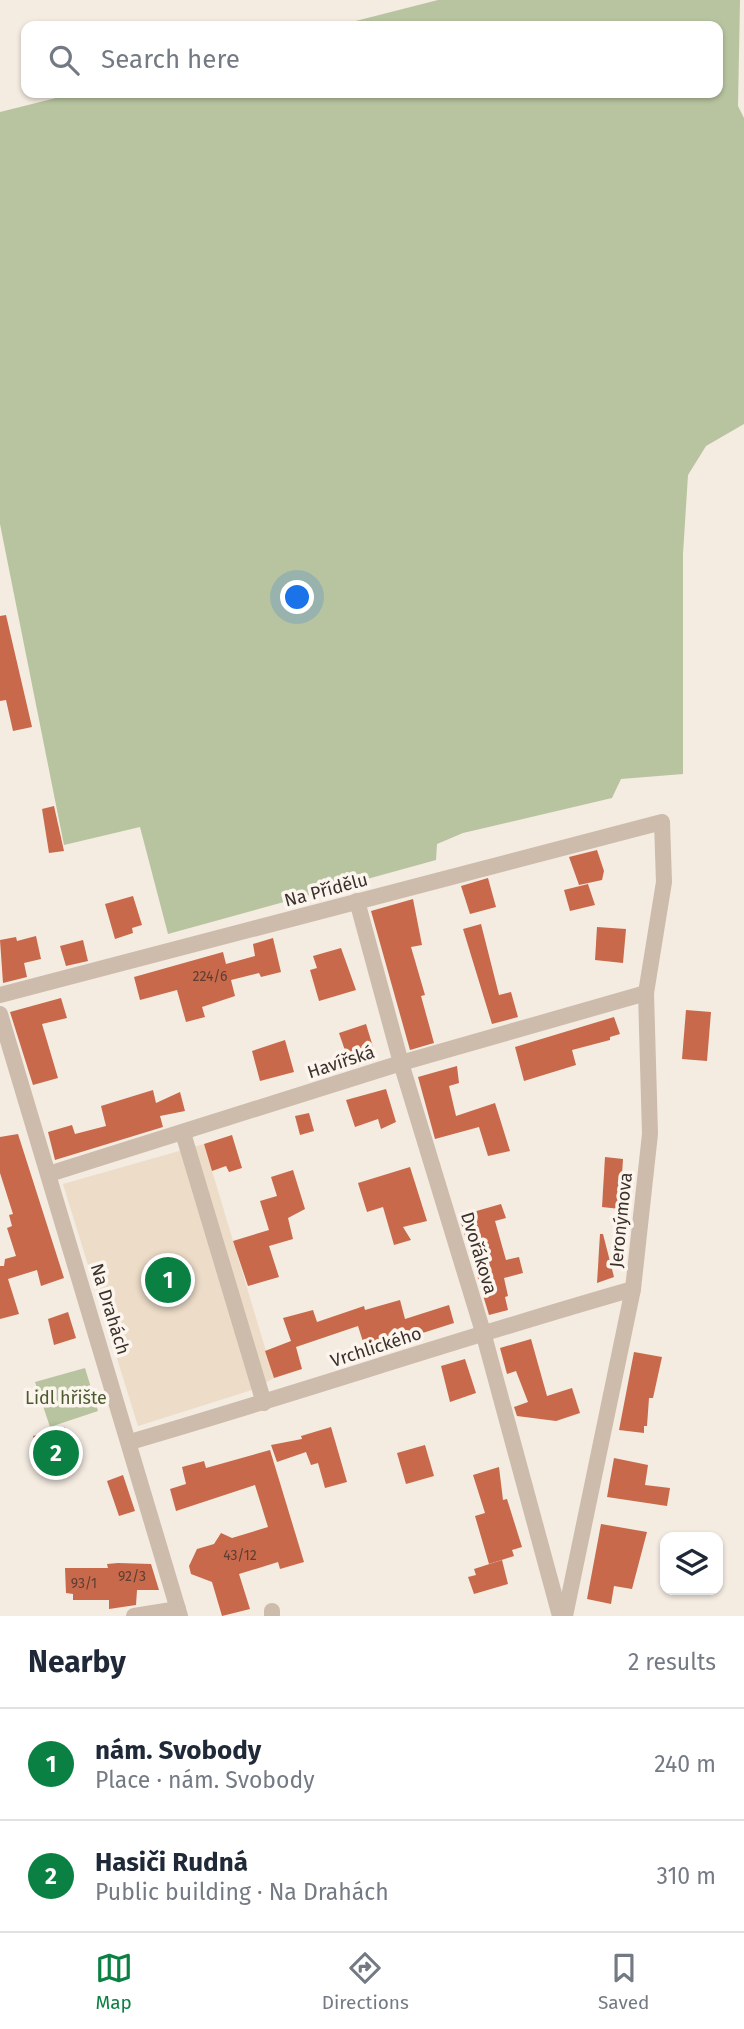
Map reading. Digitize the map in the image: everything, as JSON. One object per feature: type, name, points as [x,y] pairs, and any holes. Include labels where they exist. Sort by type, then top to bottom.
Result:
[{"type":"street","name":"Na Přídělu","points":[[0,995],[662,822]]},
{"type":"street","name":"Jeronýmova","points":[[562,1616],[633,1289],[650,1135],[646,992],[664,882],[662,822]]},
{"type":"street","name":"Dvořákova","points":[[357,901],[401,1063],[483,1332],[562,1616]]},
{"type":"street","name":"Havířská","points":[[49,1174],[401,1063],[646,992]]},
{"type":"street","name":"Na Drahách","points":[[0,1014],[179,1613]]},
{"type":"street","points":[[183,1133],[264,1404]]},
{"type":"street","name":"Vrchlického","points":[[130,1442],[264,1404],[483,1332],[633,1289]]},
{"type":"street","points":[[134,1616],[179,1613]]},
{"type":"green space","points":[[438,0],[740,0],[738,106],[744,118],[744,424],[706,446],[688,475],[683,554],[683,774],[621,779],[612,798],[463,833],[437,844],[436,860],[168,934],[140,827],[64,845],[0,524],[0,112],[56,98],[723,98],[723,21],[356,21]]},
{"type":"green space","name":"Lidl hřište","points":[[85,1368],[98,1411],[50,1427],[35,1382]]},
{"type":"shaded area","points":[[204,1144],[274,1378],[252,1390],[138,1426],[63,1184]]},
{"type":"building","points":[[6,615],[32,727],[13,731],[6,700],[0,701],[0,616]]},
{"type":"building","points":[[54,806],[64,851],[49,853],[42,809]]},
{"type":"building","points":[[597,850],[604,871],[602,880],[579,885],[569,857]]},
{"type":"building","points":[[488,878],[496,907],[470,914],[461,886]]},
{"type":"building","points":[[588,884],[595,905],[570,911],[564,890]]},
{"type":"building","points":[[133,896],[142,925],[132,928],[133,933],[115,939],[105,904]]},
{"type":"building","points":[[413,899],[422,945],[411,947],[425,995],[421,996],[434,1043],[410,1050],[371,911]]},
{"type":"building","points":[[481,924],[499,995],[511,992],[518,1017],[492,1024],[463,929]]},
{"type":"building","points":[[597,927],[626,929],[623,963],[595,960]]},
{"type":"building","points":[[36,936],[41,959],[24,963],[27,977],[3,983],[0,940],[16,937],[17,941]]},
{"type":"building","points":[[273,938],[281,972],[261,977],[259,973],[231,980],[235,996],[202,1007],[205,1017],[186,1022],[177,990],[140,1000],[134,977],[223,952],[226,964],[255,956],[253,944]]},
{"type":"building","points":[[83,940],[88,961],[66,966],[60,946]]},
{"type":"building","points":[[341,948],[356,990],[319,1001],[310,970],[317,968],[313,956]]},
{"type":"building","points":[[61,998],[67,1018],[42,1024],[58,1078],[33,1085],[10,1012]]},
{"type":"building","points":[[686,1010],[711,1012],[707,1061],[682,1059]]},
{"type":"building","points":[[614,1017],[620,1034],[610,1037],[610,1040],[572,1050],[576,1065],[524,1081],[515,1047]]},
{"type":"building","points":[[366,1024],[377,1060],[351,1068],[339,1033]]},
{"type":"building","points":[[285,1040],[294,1072],[260,1081],[252,1051]]},
{"type":"building","points":[[457,1066],[459,1083],[449,1086],[456,1116],[495,1103],[510,1151],[488,1156],[479,1127],[435,1139],[418,1077]]},
{"type":"building","points":[[386,1089],[396,1122],[381,1129],[378,1119],[355,1127],[346,1100]]},
{"type":"building","points":[[153,1090],[156,1103],[180,1092],[185,1111],[160,1116],[163,1127],[55,1160],[48,1132],[72,1125],[75,1134],[106,1126],[101,1106]]},
{"type":"building","points":[[309,1113],[314,1131],[300,1135],[295,1116]]},
{"type":"building","points":[[18,1134],[64,1278],[41,1286],[37,1270],[8,1279],[19,1314],[0,1319],[0,1266],[4,1266],[5,1259],[16,1256],[7,1228],[12,1226],[9,1215],[13,1214],[0,1173],[0,1137]]},
{"type":"building","points":[[232,1135],[242,1168],[229,1172],[226,1166],[212,1171],[204,1144]]},
{"type":"building","points":[[605,1157],[623,1159],[620,1209],[602,1207]]},
{"type":"building","points":[[410,1167],[427,1221],[403,1227],[411,1240],[394,1245],[383,1207],[367,1212],[358,1183]]},
{"type":"building","points":[[293,1170],[305,1209],[288,1218],[293,1239],[269,1246],[279,1277],[248,1286],[233,1241],[269,1230],[260,1201],[277,1196],[271,1177]]},
{"type":"building","points":[[501,1204],[506,1218],[495,1221],[506,1260],[519,1257],[523,1273],[504,1278],[508,1310],[489,1315],[459,1216]]},
{"type":"building","points":[[600,1234],[603,1234],[614,1277],[597,1283]]},
{"type":"building","points":[[400,1300],[405,1319],[449,1305],[454,1323],[366,1351],[358,1326],[296,1347],[302,1369],[274,1378],[265,1351],[291,1341],[283,1318],[313,1310],[317,1322],[364,1306],[365,1310]]},
{"type":"building","points":[[68,1312],[76,1338],[54,1345],[48,1319]]},
{"type":"building","points":[[531,1339],[547,1396],[572,1388],[580,1413],[556,1421],[517,1416],[514,1407],[528,1402],[516,1371],[507,1374],[500,1348]]},
{"type":"building","points":[[634,1352],[662,1357],[653,1398],[649,1398],[644,1433],[619,1430]]},
{"type":"building","points":[[465,1359],[476,1393],[450,1402],[441,1366]]},
{"type":"building","points":[[65,1427],[78,1469],[46,1478],[33,1436]]},
{"type":"building","points":[[331,1427],[347,1482],[325,1488],[318,1463],[311,1465],[306,1452],[277,1462],[271,1445],[302,1439],[301,1436]]},
{"type":"building","points":[[425,1445],[434,1476],[406,1484],[397,1453]]},
{"type":"building","points":[[270,1450],[304,1562],[280,1569],[278,1562],[239,1574],[250,1609],[222,1616],[212,1582],[191,1574],[189,1566],[197,1549],[214,1544],[221,1533],[232,1538],[268,1527],[255,1485],[176,1511],[170,1489],[186,1484],[182,1467],[204,1461],[206,1468]]},
{"type":"building","points":[[614,1458],[648,1465],[645,1485],[670,1488],[667,1506],[607,1497]]},
{"type":"building","points":[[499,1467],[503,1500],[507,1499],[522,1547],[512,1550],[514,1556],[489,1564],[475,1516],[485,1513],[473,1475]]},
{"type":"building","points":[[123,1475],[135,1511],[119,1516],[107,1481]]},
{"type":"building","points":[[601,1524],[647,1532],[632,1589],[614,1586],[611,1604],[587,1599]]},
{"type":"building","points":[[502,1560],[508,1584],[474,1594],[468,1577],[476,1575],[474,1569]]},
{"type":"building","points":[[107,1564],[151,1564],[159,1590],[137,1590],[136,1605],[109,1609],[109,1600],[73,1600],[73,1594],[66,1593],[65,1568],[108,1568]]},
{"type":"place","name":"nám. Svobody","points":[[168,1280]]},
{"type":"place","name":"Hasiči Rudná","points":[[56,1453]]}]
